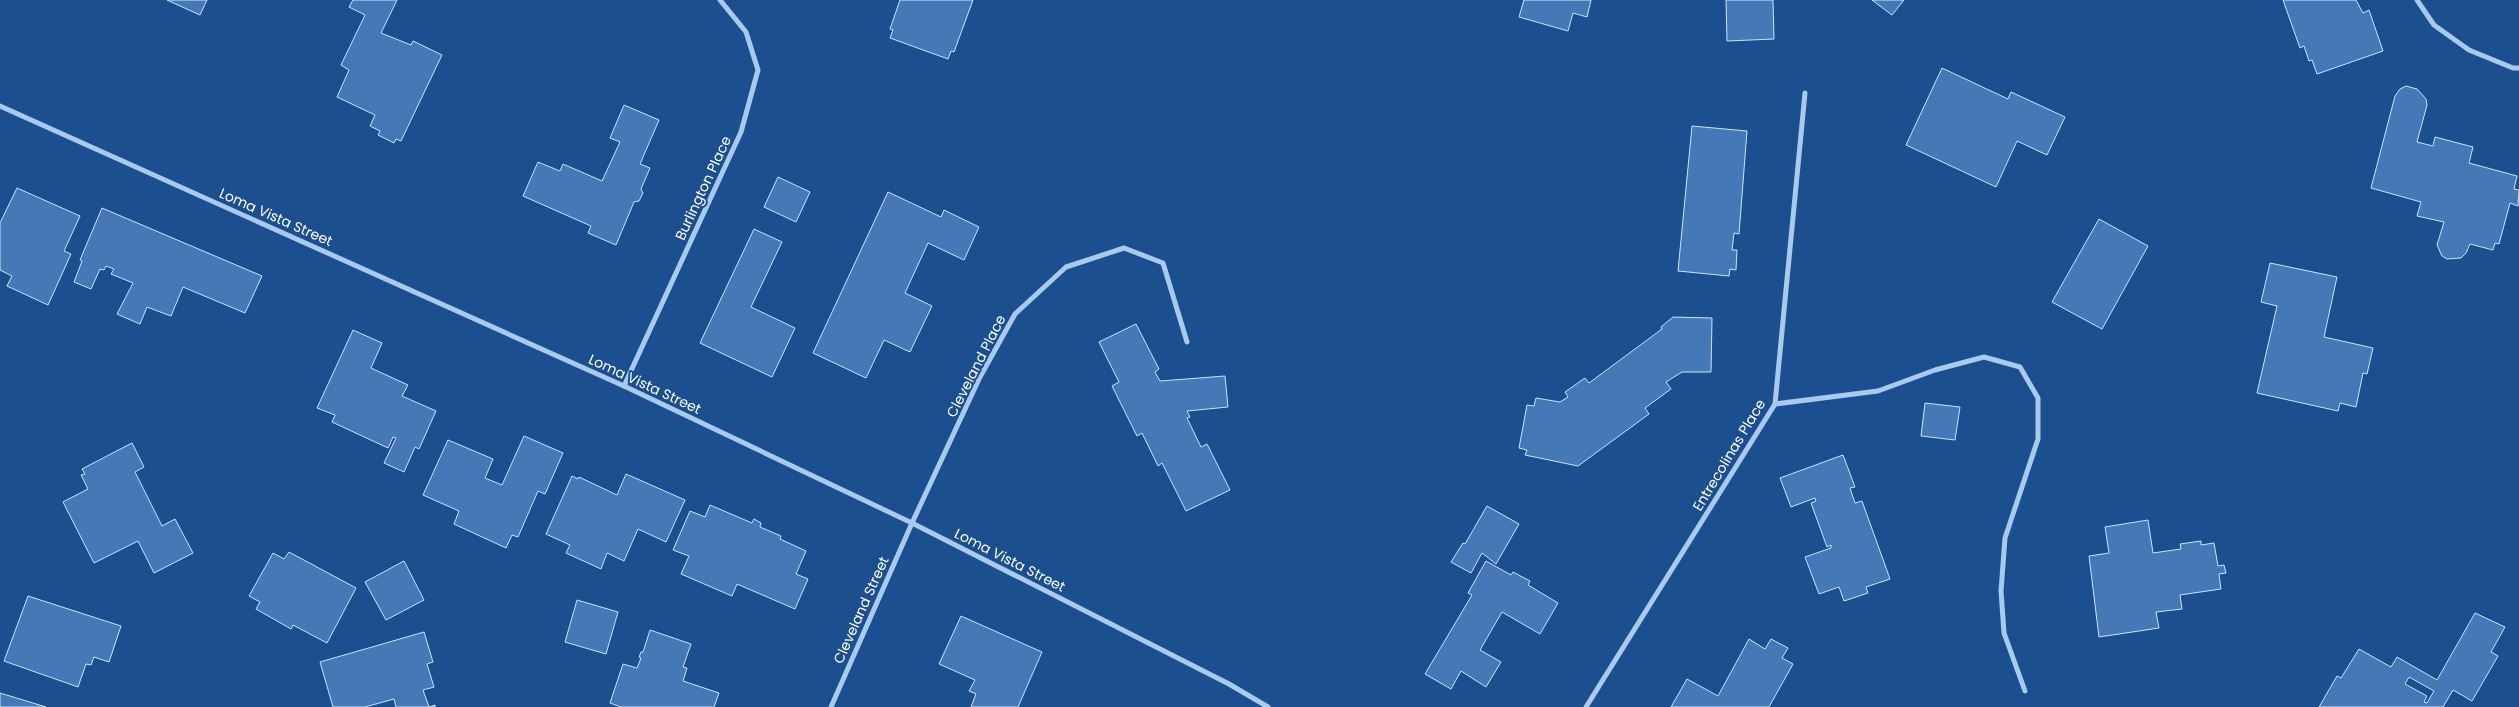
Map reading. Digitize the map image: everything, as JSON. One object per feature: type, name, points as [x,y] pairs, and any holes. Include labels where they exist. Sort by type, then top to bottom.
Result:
[{"type":"street","name":"Burlington Place","points":[[624,386],[741,132],[758,70],[746,32],[720,0]]},
{"type":"street","points":[[2417,0],[2434,25],[2469,50],[2513,68],[2519,68]]},
{"type":"street","name":"Entrecolinas Place","points":[[1586,707],[1775,404],[1805,93]]},
{"type":"street","name":"Loma Vista Street","points":[[0,106],[624,386],[912,523],[1229,684],[1268,707]]},
{"type":"street","name":"Cleveland Place","points":[[912,523],[980,377],[1015,314],[1066,267],[1124,248],[1163,263],[1187,342]]},
{"type":"street","points":[[1775,404],[1878,391],[1935,370],[1984,357],[2020,367],[2038,398],[2038,439],[2005,538],[2002,591],[2004,633],[2025,691]]},
{"type":"street","name":"Cleveland Street","points":[[831,707],[912,523]]},
{"type":"building","points":[[167,0],[207,0],[200,15]]},
{"type":"building","points":[[353,0],[397,0],[381,33],[411,45],[413,41],[442,55],[401,141],[396,139],[394,143],[378,135],[380,131],[370,126],[375,115],[337,97],[349,70],[341,65],[365,15],[349,7]]},
{"type":"building","points":[[900,0],[973,0],[954,52],[951,51],[948,59],[890,38],[893,30],[890,29]]},
{"type":"building","points":[[1524,0],[1591,0],[1587,17],[1573,13],[1568,31],[1519,17]]},
{"type":"building","points":[[1726,0],[1773,0],[1774,39],[1727,41]]},
{"type":"building","points":[[1872,0],[1904,0],[1892,15]]},
{"type":"building","points":[[2283,0],[2356,0],[2363,13],[2369,10],[2383,51],[2317,74],[2312,60],[2309,61],[2304,46],[2300,48]]},
{"type":"building","points":[[1942,68],[2008,99],[2011,92],[2065,117],[2047,155],[2017,141],[1996,187],[1906,145]]},
{"type":"building","points":[[2406,86],[2417,89],[2426,99],[2427,105],[2417,142],[2433,146],[2435,137],[2473,147],[2469,163],[2517,176],[2514,189],[2519,190],[2518,206],[2510,203],[2499,244],[2495,243],[2493,250],[2470,244],[2466,253],[2461,258],[2447,259],[2442,256],[2437,245],[2444,222],[2417,216],[2421,202],[2371,188],[2395,96],[2400,89]]},
{"type":"building","points":[[624,105],[659,120],[640,164],[650,168],[641,189],[643,193],[639,201],[634,202],[616,245],[588,233],[591,226],[523,196],[538,162],[560,171],[563,164],[602,181],[620,142],[610,138]]},
{"type":"building","points":[[1692,126],[1747,131],[1739,234],[1734,233],[1732,250],[1737,250],[1736,270],[1730,269],[1729,276],[1678,271]]},
{"type":"building","points":[[778,177],[810,192],[796,222],[764,207]]},
{"type":"building","points":[[17,188],[80,216],[64,251],[71,254],[48,305],[7,286],[12,276],[0,270],[0,223]]},
{"type":"building","points":[[888,192],[941,217],[944,210],[979,227],[964,260],[928,243],[905,293],[932,306],[910,352],[884,340],[866,378],[813,353]]},
{"type":"building","points":[[102,208],[262,276],[245,313],[183,287],[171,316],[147,307],[140,324],[117,314],[133,283],[111,274],[114,269],[106,266],[104,270],[100,269],[91,289],[74,282],[82,261],[80,260]]},
{"type":"building","points":[[2099,219],[2148,246],[2102,329],[2052,302]]},
{"type":"building","points":[[754,229],[782,242],[751,307],[795,328],[772,377],[700,343]]},
{"type":"building","points":[[2270,263],[2337,277],[2324,337],[2373,348],[2367,374],[2363,373],[2356,407],[2340,403],[2338,411],[2257,393],[2277,306],[2261,302]]},
{"type":"building","points":[[1673,317],[1712,318],[1711,372],[1682,372],[1666,382],[1671,389],[1645,408],[1649,414],[1578,466],[1525,455],[1527,450],[1519,448],[1527,405],[1534,406],[1536,398],[1560,402],[1568,397],[1565,392],[1585,378],[1589,383],[1662,329],[1661,327]]},
{"type":"building","points":[[1136,324],[1159,369],[1155,372],[1160,381],[1225,376],[1228,407],[1187,411],[1190,417],[1187,418],[1201,447],[1207,444],[1230,490],[1186,511],[1162,463],[1158,466],[1142,433],[1137,436],[1112,386],[1119,382],[1099,342]]},
{"type":"building","points":[[353,330],[382,343],[371,368],[408,385],[402,396],[436,411],[419,449],[415,447],[404,472],[384,463],[396,438],[393,437],[388,448],[332,422],[335,415],[317,408]]},
{"type":"building","points":[[1925,403],[1960,407],[1955,440],[1921,436]]},
{"type":"building","points":[[524,436],[563,453],[545,494],[538,491],[518,537],[512,535],[506,548],[454,524],[459,511],[423,495],[448,440],[493,459],[485,478],[502,485]]},
{"type":"building","points":[[132,443],[144,467],[135,472],[162,526],[175,519],[193,553],[154,573],[138,541],[94,563],[63,502],[88,489],[81,475],[85,474],[82,469]]},
{"type":"building","points":[[1843,455],[1855,487],[1850,488],[1855,503],[1862,501],[1890,579],[1866,587],[1868,593],[1844,601],[1839,587],[1819,594],[1805,557],[1831,548],[1831,545],[1827,547],[1811,503],[1816,501],[1815,498],[1791,507],[1780,478]]},
{"type":"building","points":[[626,474],[685,500],[666,542],[638,529],[624,561],[607,553],[601,569],[566,553],[570,545],[546,534],[572,476],[578,479],[579,477],[617,495]]},
{"type":"building","points":[[710,505],[752,523],[754,519],[761,523],[760,527],[781,536],[780,539],[806,551],[796,574],[808,579],[795,609],[737,584],[732,596],[681,574],[689,556],[673,550],[690,511],[705,517]]},
{"type":"building","points":[[1487,506],[1519,524],[1496,564],[1482,553],[1471,573],[1451,562],[1463,543],[1465,544]]},
{"type":"building","points":[[2148,520],[2153,553],[2181,549],[2180,544],[2201,541],[2201,545],[2214,543],[2218,566],[2224,565],[2226,573],[2219,574],[2221,589],[2180,595],[2182,609],[2156,612],[2159,628],[2099,637],[2089,556],[2109,553],[2105,527]]},
{"type":"building","points":[[289,552],[356,588],[327,643],[293,625],[291,629],[256,609],[260,602],[249,596],[273,553],[284,559]]},
{"type":"building","points":[[404,561],[424,600],[386,620],[365,582]]},
{"type":"building","points":[[1486,561],[1511,575],[1513,572],[1530,581],[1528,585],[1558,603],[1540,634],[1502,612],[1480,650],[1501,662],[1486,687],[1461,671],[1451,689],[1425,674],[1472,595],[1468,593]]},
{"type":"building","points":[[28,596],[121,626],[109,662],[94,657],[91,665],[86,664],[78,687],[4,661]]},
{"type":"building","points":[[577,600],[618,612],[606,654],[565,642]]},
{"type":"building","points":[[2475,613],[2505,627],[2491,652],[2498,656],[2472,701],[2453,690],[2443,707],[2319,707],[2337,676],[2341,678],[2359,649],[2391,667],[2397,657],[2437,680]],"holes":[[[2409,677],[2434,691],[2427,703],[2424,702],[2427,696],[2405,684]]]},
{"type":"building","points":[[961,616],[1042,652],[1018,707],[971,707],[976,694],[969,691],[975,680],[939,664]]},
{"type":"building","points":[[650,630],[691,644],[683,667],[687,668],[683,681],[719,693],[714,707],[621,707],[610,703],[623,664],[637,668],[641,658],[639,657],[641,652],[643,652]]},
{"type":"building","points":[[424,632],[433,662],[427,664],[434,687],[423,690],[429,707],[396,707],[394,699],[365,707],[333,707],[320,662]]},
{"type":"building","points":[[1749,639],[1765,649],[1771,639],[1788,648],[1782,658],[1793,664],[1769,707],[1671,707],[1687,679],[1718,696]]},
{"type":"building","points":[[0,693],[46,707],[0,707]]}]
